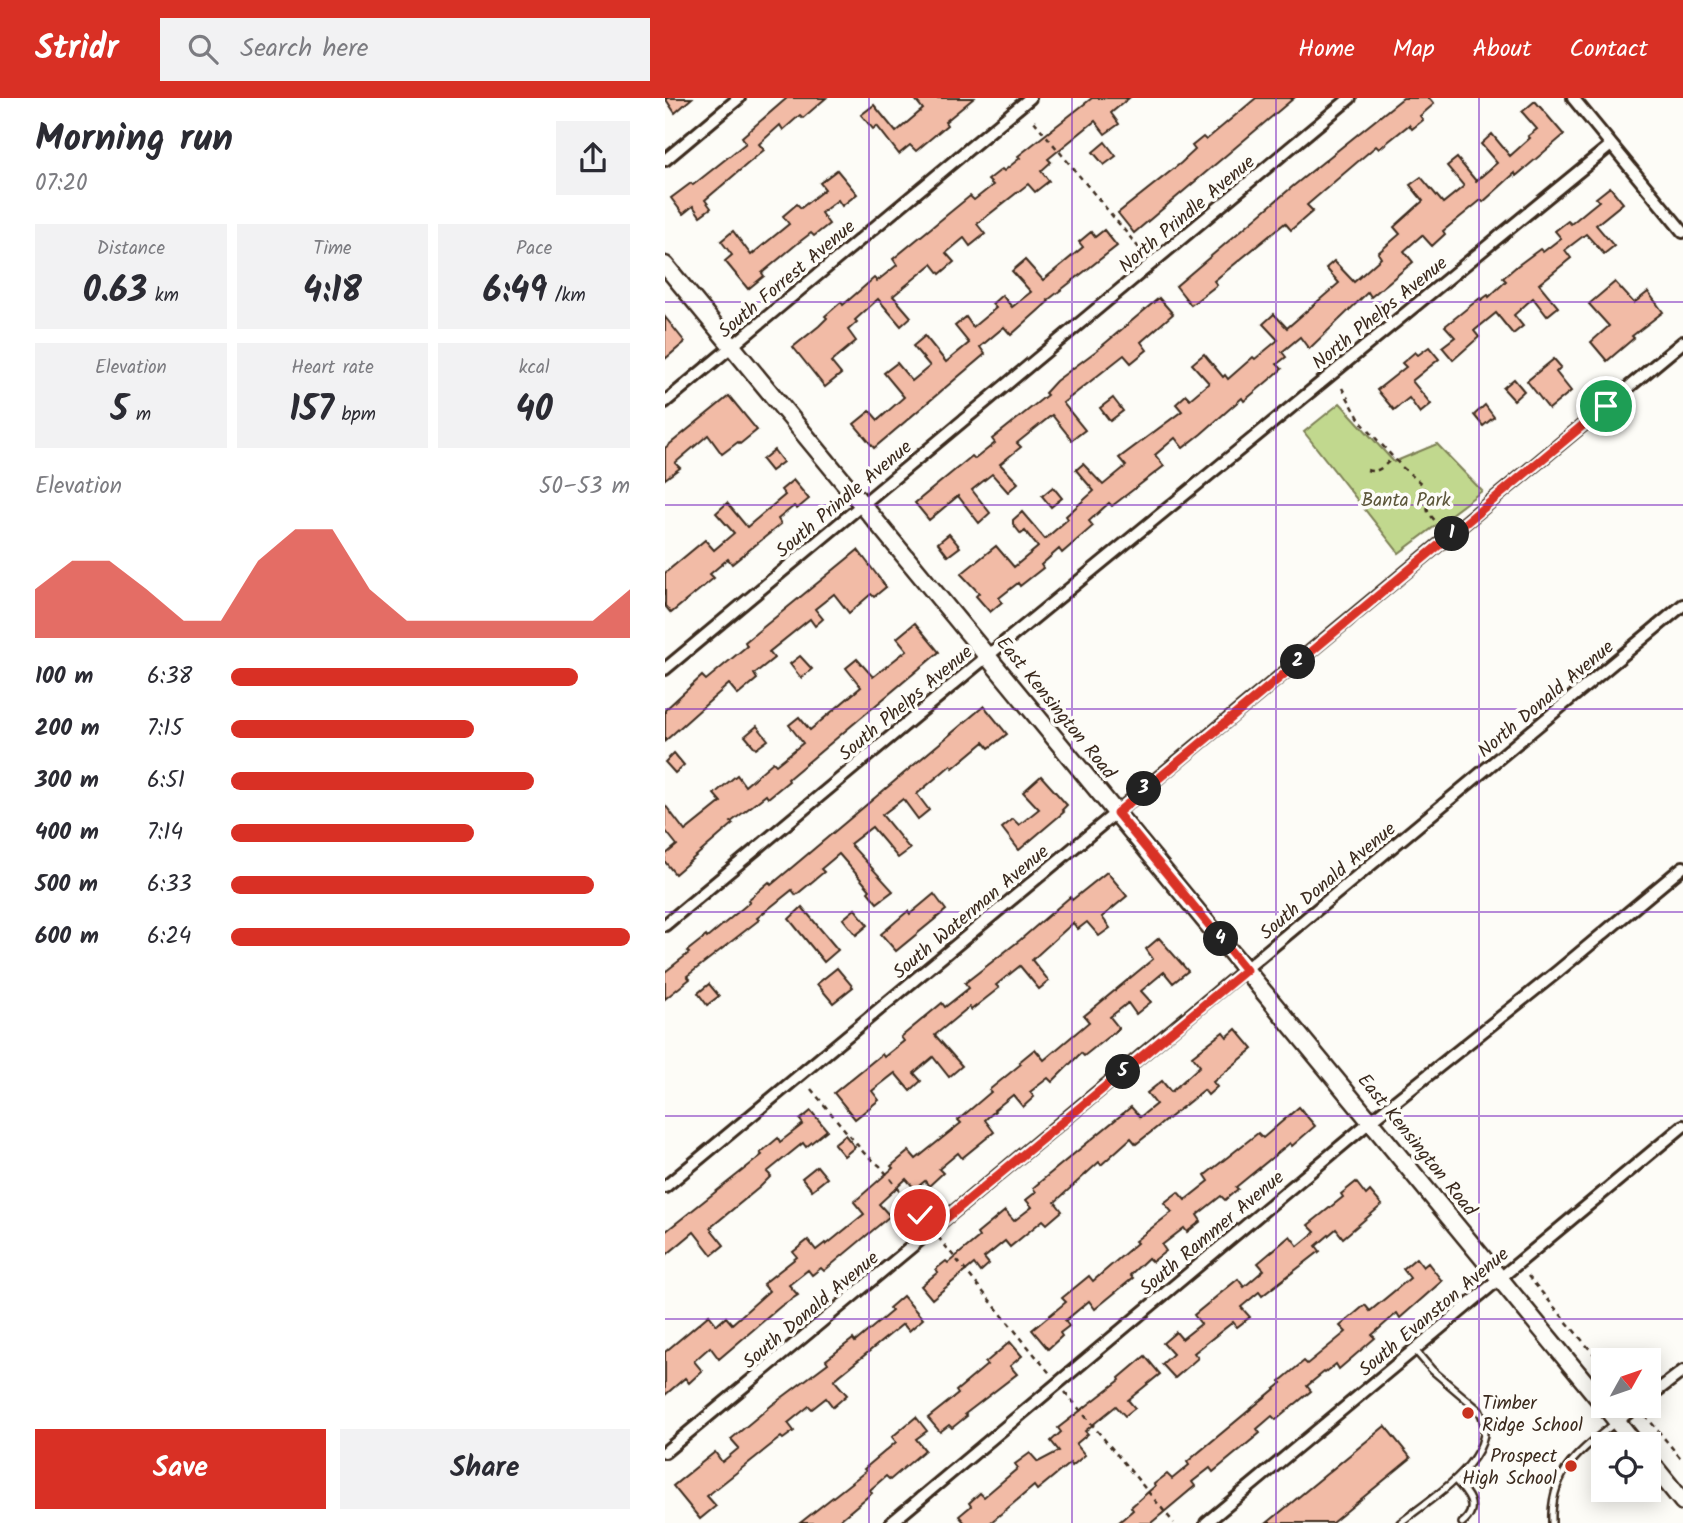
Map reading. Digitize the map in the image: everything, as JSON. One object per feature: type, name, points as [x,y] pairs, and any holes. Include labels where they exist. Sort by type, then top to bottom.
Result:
[{"type":"main road","name":"East Kensington Road","points":[[665,265],[1591,1388]]},
{"type":"main road","name":"East Kensington Road","points":[[1615,1418],[1626,1432]]},
{"type":"main road","points":[[1661,1475],[1683,1502]]},
{"type":"street","points":[[665,160],[739,98]]},
{"type":"street","name":"South Forrest Avenue","points":[[665,402],[1030,98]]},
{"type":"street","name":"North Prindle Avenue","points":[[1043,354],[1350,98]]},
{"type":"street","points":[[1573,98],[1683,232]]},
{"type":"street","name":"North Phelps Avenue","points":[[1169,507],[1611,145]]},
{"type":"street","name":"South Waterman Avenue","points":[[665,1187],[1683,342]]},
{"type":"street","name":"South Prindle Avenue","points":[[665,669],[1043,354]]},
{"type":"street","name":"South Phelps Avenue","points":[[665,925],[1169,507]]},
{"type":"street","name":"North Donald Avenue","points":[[1430,817],[1683,605]]},
{"type":"street","name":"South Donald Avenue","points":[[665,1452],[1430,817]]},
{"type":"street","name":"South Rammer Avenue","points":[[891,1523],[1371,1120],[1557,972],[1683,867]]},
{"type":"street","name":"South Evanston Avenue","points":[[1206,1523],[1683,1126]]},
{"type":"street","points":[[1661,1388],[1683,1371]]},
{"type":"street","points":[[1617,1421],[1621,1418]]},
{"type":"lane","points":[[1400,1523],[1455,1480],[1483,1444],[1486,1434],[1484,1419],[1479,1410],[1432,1370],[1414,1349]]},
{"type":"lane","points":[[1552,1523],[1555,1488],[1566,1466],[1617,1421]]},
{"type":"lane","points":[[1455,1480],[1472,1501],[1468,1518],[1462,1523]]},
{"type":"path","points":[[1034,121],[1139,248]]},
{"type":"path","points":[[1342,388],[1361,422],[1393,458],[1423,485],[1428,512],[1436,522]]},
{"type":"path","points":[[1367,470],[1380,470],[1393,458]]},
{"type":"path","points":[[811,1089],[864,1153],[880,1166],[1174,1523]]},
{"type":"path","points":[[1528,1276],[1591,1351]]},
{"type":"path","points":[[1650,1420],[1683,1461]]},
{"type":"green space","name":"Banta Park","points":[[1340,403],[1394,462],[1437,444],[1482,491],[1399,553],[1304,432]]},
{"type":"building","points":[[665,98],[692,98],[675,113]]},
{"type":"building","points":[[787,98],[826,98],[803,118],[800,115],[783,130],[780,125],[759,144],[764,150],[705,200],[711,208],[700,216],[693,206],[683,214],[671,198],[691,183],[693,185],[746,143],[742,137]]},
{"type":"building","points":[[914,98],[974,98],[916,151],[910,145],[899,154],[877,126],[873,129],[861,115],[874,105],[896,132],[923,109]]},
{"type":"building","points":[[1092,98],[1129,98],[1111,113],[1119,124],[1105,134],[1095,121],[1048,159],[1051,162],[1041,171],[1049,181],[1035,192],[1028,184],[977,224],[985,234],[970,246],[964,238],[946,253],[954,262],[940,274],[932,264],[893,296],[911,317],[901,326],[878,299],[848,330],[856,341],[831,362],[841,374],[825,387],[793,347],[819,326],[827,318],[825,316],[841,302],[843,305],[874,278],[877,281],[897,265],[893,259],[970,196],[974,200],[993,185],[988,180],[1002,169],[1004,171],[1020,158],[1018,156]]},
{"type":"building","points":[[1256,98],[1294,98],[1134,233],[1118,213],[1181,163],[1195,150],[1192,146],[1203,137],[1206,140]]},
{"type":"building","points":[[1403,98],[1429,98],[1434,104],[1420,116],[1423,120],[1412,129],[1409,125],[1379,149],[1376,146],[1307,205],[1313,211],[1291,230],[1285,223],[1214,281],[1217,285],[1191,305],[1176,286],[1292,187]]},
{"type":"building","points":[[1535,101],[1564,135],[1516,176],[1515,173],[1483,202],[1481,200],[1443,231],[1445,234],[1432,246],[1422,235],[1404,251],[1413,262],[1371,297],[1368,292],[1309,349],[1300,337],[1282,352],[1286,357],[1277,364],[1282,369],[1244,401],[1242,398],[1183,448],[1175,438],[1155,455],[1164,466],[1112,506],[1109,503],[1089,521],[1093,526],[1062,553],[1059,549],[1041,565],[1043,568],[1020,586],[1018,583],[999,598],[1002,602],[990,612],[976,596],[979,593],[961,574],[996,546],[1014,567],[1038,547],[1025,531],[1021,534],[1013,520],[1022,512],[1045,539],[1094,491],[1076,470],[1083,464],[1103,485],[1126,466],[1119,458],[1182,411],[1176,404],[1186,395],[1190,399],[1209,383],[1192,364],[1204,354],[1223,377],[1225,375],[1228,379],[1253,357],[1255,359],[1278,340],[1263,324],[1274,314],[1287,328],[1339,283],[1326,268],[1334,261],[1354,282],[1381,258],[1378,253],[1400,234],[1394,227],[1423,201],[1410,185],[1421,177],[1443,203],[1464,186],[1447,166],[1457,158],[1476,181],[1497,163],[1481,144],[1492,134],[1510,156],[1530,138],[1528,136],[1537,129],[1522,112]]},
{"type":"building","points":[[1105,142],[1116,156],[1104,165],[1093,152]]},
{"type":"building","points":[[837,170],[857,194],[842,206],[838,200],[821,213],[829,224],[814,236],[811,233],[798,243],[762,273],[764,276],[748,289],[725,261],[732,255],[721,241],[733,231],[751,255],[789,224],[783,216],[797,204],[801,208],[825,189],[820,183]]},
{"type":"building","points":[[1610,187],[1623,203],[1596,225],[1614,246],[1604,254],[1586,234],[1565,250],[1571,258],[1539,284],[1558,307],[1547,316],[1533,298],[1514,315],[1523,326],[1513,334],[1496,313],[1474,331],[1479,337],[1453,360],[1442,347],[1455,337],[1445,326],[1480,298],[1489,297],[1506,281],[1503,278],[1517,266],[1540,249],[1543,252],[1561,238],[1555,231],[1568,221],[1571,224],[1599,201],[1596,198]]},
{"type":"building","points":[[1104,230],[1117,246],[1048,300],[1011,335],[1004,327],[980,347],[985,354],[874,448],[854,424],[870,411],[878,420],[904,397],[884,373],[897,363],[912,381],[930,366],[913,346],[925,336],[946,362],[969,343],[955,326],[966,317],[973,327],[996,308],[992,304],[1002,295],[1012,307],[1031,292],[1012,271],[1025,260],[1043,280],[1083,247],[1079,242],[1091,232],[1095,237]]},
{"type":"building","points":[[1615,282],[1634,303],[1648,292],[1663,312],[1632,336],[1634,338],[1607,361],[1591,342],[1609,326],[1589,304]]},
{"type":"building","points":[[1159,298],[1173,314],[1141,342],[1147,350],[1131,363],[1124,355],[1063,403],[1085,430],[1072,440],[1052,415],[1017,443],[1021,447],[1000,464],[1018,483],[1008,492],[992,474],[972,490],[990,513],[979,523],[958,496],[929,520],[915,503],[972,456],[975,459],[995,443],[992,439],[1047,395],[1045,393],[1056,381]]},
{"type":"building","points":[[665,317],[685,342],[665,359]]},
{"type":"building","points":[[1429,347],[1439,359],[1412,381],[1431,404],[1420,413],[1409,398],[1394,410],[1377,390],[1406,367],[1402,363],[1415,352],[1418,355]]},
{"type":"building","points":[[1554,359],[1561,367],[1556,372],[1571,391],[1549,409],[1527,381]]},
{"type":"building","points":[[1514,379],[1524,391],[1514,400],[1503,388]]},
{"type":"building","points":[[729,396],[757,430],[722,454],[708,435],[675,463],[680,468],[665,479],[665,448]]},
{"type":"building","points":[[1113,398],[1123,411],[1110,421],[1100,408]]},
{"type":"building","points":[[1485,405],[1494,417],[1483,426],[1474,415]]},
{"type":"building","points":[[774,450],[783,462],[771,471],[762,460]]},
{"type":"building","points":[[793,480],[809,499],[797,509],[794,506],[778,519],[781,524],[732,564],[728,559],[710,574],[714,578],[671,613],[665,606],[665,573],[705,540],[714,550],[734,533],[716,513],[727,503],[747,527],[785,495],[781,490]]},
{"type":"building","points":[[1053,487],[1062,498],[1051,507],[1042,496]]},
{"type":"building","points":[[949,534],[960,547],[948,556],[938,543]]},
{"type":"building","points":[[858,550],[886,587],[874,597],[871,594],[849,613],[834,594],[815,609],[823,619],[815,626],[810,619],[769,652],[774,658],[754,674],[757,679],[738,695],[729,684],[665,741],[665,710],[702,676],[706,680],[747,646],[745,642]]},
{"type":"building","points":[[915,623],[939,652],[788,779],[789,781],[731,822],[733,824],[675,874],[665,862],[665,855],[677,845],[665,830],[665,805],[685,831],[721,802],[714,794],[737,775],[745,786],[773,762],[776,765],[803,743],[789,725],[799,717],[810,730],[861,687],[846,668],[857,659],[873,677],[907,650],[897,638]]},
{"type":"building","points":[[800,656],[812,669],[801,678],[790,664]]},
{"type":"building","points":[[984,706],[1007,734],[989,748],[984,742],[917,794],[929,810],[918,819],[903,799],[882,815],[910,849],[898,858],[872,827],[850,844],[893,891],[877,903],[868,892],[870,890],[839,854],[821,869],[824,872],[796,895],[792,890],[757,918],[759,920],[687,976],[690,979],[665,999],[665,972],[689,953],[687,951],[706,936],[707,938],[750,902],[748,900],[769,882],[771,885]]},
{"type":"building","points":[[757,726],[768,740],[756,749],[745,736]]},
{"type":"building","points":[[674,753],[684,765],[675,773],[665,762]]},
{"type":"building","points":[[1041,776],[1067,805],[1062,810],[1064,812],[1019,850],[1002,828],[1013,819],[1019,825],[1039,809],[1023,792]]},
{"type":"building","points":[[1107,872],[1127,896],[1102,917],[1110,928],[1099,936],[1087,922],[1078,929],[1073,923],[1032,960],[1049,981],[1039,989],[1020,966],[996,985],[999,988],[971,1010],[969,1007],[935,1035],[962,1066],[949,1077],[933,1057],[914,1073],[921,1081],[910,1091],[895,1073],[872,1091],[879,1100],[855,1119],[834,1093],[882,1054],[884,1057],[904,1041],[901,1037],[942,1003],[945,1007],[969,988],[965,983],[1070,897],[1072,900]]},
{"type":"building","points":[[934,894],[946,910],[896,951],[881,934]]},
{"type":"building","points":[[802,907],[838,950],[824,962],[789,919]]},
{"type":"building","points":[[855,909],[868,925],[856,935],[843,919]]},
{"type":"building","points":[[1159,938],[1188,971],[1173,983],[1164,972],[1141,991],[1151,1002],[1136,1014],[1128,1003],[1110,1017],[1119,1028],[1084,1056],[1081,1053],[1052,1082],[1048,1078],[1030,1092],[1034,1097],[1023,1107],[1013,1095],[994,1110],[985,1120],[994,1132],[962,1158],[958,1153],[939,1169],[943,1173],[929,1186],[925,1181],[915,1189],[906,1179],[879,1204],[890,1216],[824,1271],[821,1268],[812,1275],[808,1270],[789,1285],[798,1295],[781,1306],[719,1359],[710,1347],[694,1361],[702,1371],[689,1383],[685,1378],[665,1395],[665,1352],[709,1315],[717,1325],[726,1317],[732,1324],[769,1291],[763,1284],[797,1257],[793,1252],[808,1240],[816,1250],[825,1243],[826,1245],[864,1214],[854,1202],[893,1168],[891,1166],[909,1151],[916,1159],[961,1123],[958,1120],[1035,1049],[1044,1060],[1089,1022],[1084,1016],[1153,959],[1146,949]]},
{"type":"building","points":[[837,968],[853,987],[833,1003],[817,984]]},
{"type":"building","points":[[709,984],[719,996],[707,1005],[698,993]]},
{"type":"building","points":[[1236,1029],[1253,1049],[1213,1082],[1217,1087],[1208,1095],[1204,1090],[1136,1144],[1131,1138],[1101,1165],[1099,1162],[1055,1202],[1062,1211],[1047,1224],[1043,1220],[1010,1247],[1005,1241],[984,1258],[989,1264],[980,1272],[974,1264],[932,1299],[921,1286],[938,1272],[936,1269],[946,1261],[948,1263],[979,1237],[977,1234],[1005,1211],[1014,1221],[1032,1207],[1026,1200],[1036,1192],[1033,1188],[1131,1107],[1140,1117],[1156,1104],[1147,1093],[1162,1081],[1171,1092],[1200,1066],[1192,1056],[1223,1032],[1227,1037]]},
{"type":"building","points":[[1299,1107],[1315,1126],[1236,1187],[1238,1189],[1225,1200],[1221,1196],[1197,1215],[1201,1221],[1187,1232],[1184,1228],[1162,1245],[1166,1251],[1152,1262],[1148,1258],[1130,1275],[1133,1278],[1095,1309],[1089,1301],[1065,1321],[1069,1326],[1048,1349],[1032,1330],[1066,1302],[1062,1298],[1089,1276],[1093,1281],[1137,1243],[1135,1241],[1172,1212],[1164,1203],[1178,1192],[1185,1200],[1209,1181],[1205,1175],[1258,1133],[1263,1138]]},
{"type":"building","points":[[811,1111],[827,1130],[806,1147],[803,1143],[767,1172],[771,1176],[760,1187],[710,1228],[724,1245],[712,1255],[694,1232],[665,1256],[665,1232],[762,1155],[760,1153],[778,1138],[780,1142],[803,1124],[800,1120]]},
{"type":"building","points":[[845,1135],[855,1147],[844,1156],[834,1144]]},
{"type":"building","points":[[817,1166],[827,1178],[812,1190],[802,1178]]},
{"type":"building","points":[[1356,1182],[1366,1195],[1370,1191],[1382,1205],[1343,1238],[1336,1229],[1316,1246],[1320,1251],[1262,1296],[1259,1292],[1241,1307],[1250,1317],[1237,1327],[1233,1322],[1194,1353],[1198,1358],[1175,1378],[1162,1364],[1173,1354],[1163,1343],[1176,1332],[1182,1339],[1201,1324],[1194,1315],[1238,1279],[1244,1287],[1264,1270],[1258,1263],[1290,1236],[1298,1246],[1315,1232],[1308,1225],[1343,1197],[1341,1194]]},
{"type":"building","points":[[1416,1258],[1423,1267],[1428,1263],[1442,1281],[1400,1318],[1397,1313],[1372,1335],[1375,1338],[1339,1369],[1336,1364],[1307,1386],[1311,1391],[1276,1420],[1272,1416],[1257,1429],[1260,1433],[1213,1472],[1210,1468],[1192,1482],[1195,1486],[1151,1523],[1118,1523],[1133,1510],[1131,1507],[1155,1486],[1154,1484],[1167,1474],[1172,1479],[1189,1465],[1187,1462],[1282,1383],[1280,1381],[1304,1361],[1307,1364],[1346,1332],[1340,1326],[1365,1305],[1370,1311],[1410,1278],[1403,1269]]},
{"type":"building","points":[[903,1296],[923,1319],[909,1331],[903,1324],[834,1380],[847,1395],[833,1407],[826,1398],[812,1409],[809,1406],[788,1423],[794,1431],[783,1439],[781,1437],[707,1496],[716,1506],[700,1519],[673,1486],[715,1452],[722,1462],[739,1448],[731,1439],[828,1363],[826,1360],[853,1339],[855,1342],[892,1311],[889,1308]]},
{"type":"building","points":[[1010,1342],[1022,1356],[1010,1366],[1017,1374],[965,1414],[967,1416],[952,1428],[949,1425],[940,1432],[928,1418],[958,1394],[956,1391]]},
{"type":"building","points":[[1145,1356],[1160,1374],[1128,1400],[1135,1408],[1125,1416],[1116,1406],[1085,1431],[1088,1434],[1076,1444],[1085,1455],[1072,1466],[1070,1463],[1037,1490],[1034,1486],[990,1523],[965,1523],[959,1516],[971,1506],[969,1503],[980,1493],[984,1497],[1018,1468],[1015,1464],[1030,1453],[1038,1462],[1059,1451],[1051,1441],[1061,1432],[1058,1428],[1120,1380],[1119,1378]]},
{"type":"building","points":[[916,1417],[927,1431],[916,1439],[925,1450],[890,1480],[886,1476],[870,1490],[872,1493],[841,1519],[844,1523],[800,1523],[866,1471],[864,1469],[896,1442],[892,1437]]},
{"type":"building","points":[[1385,1426],[1411,1458],[1332,1523],[1267,1523]]},
{"type":"place","name":"Timber Ridge School","points":[[1468,1413]]},
{"type":"place","name":"Prospect High School","points":[[1571,1466]]},
{"type":"route","points":[[920,1215],[932,1230],[1246,970],[1117,813],[1606,406]]}]
